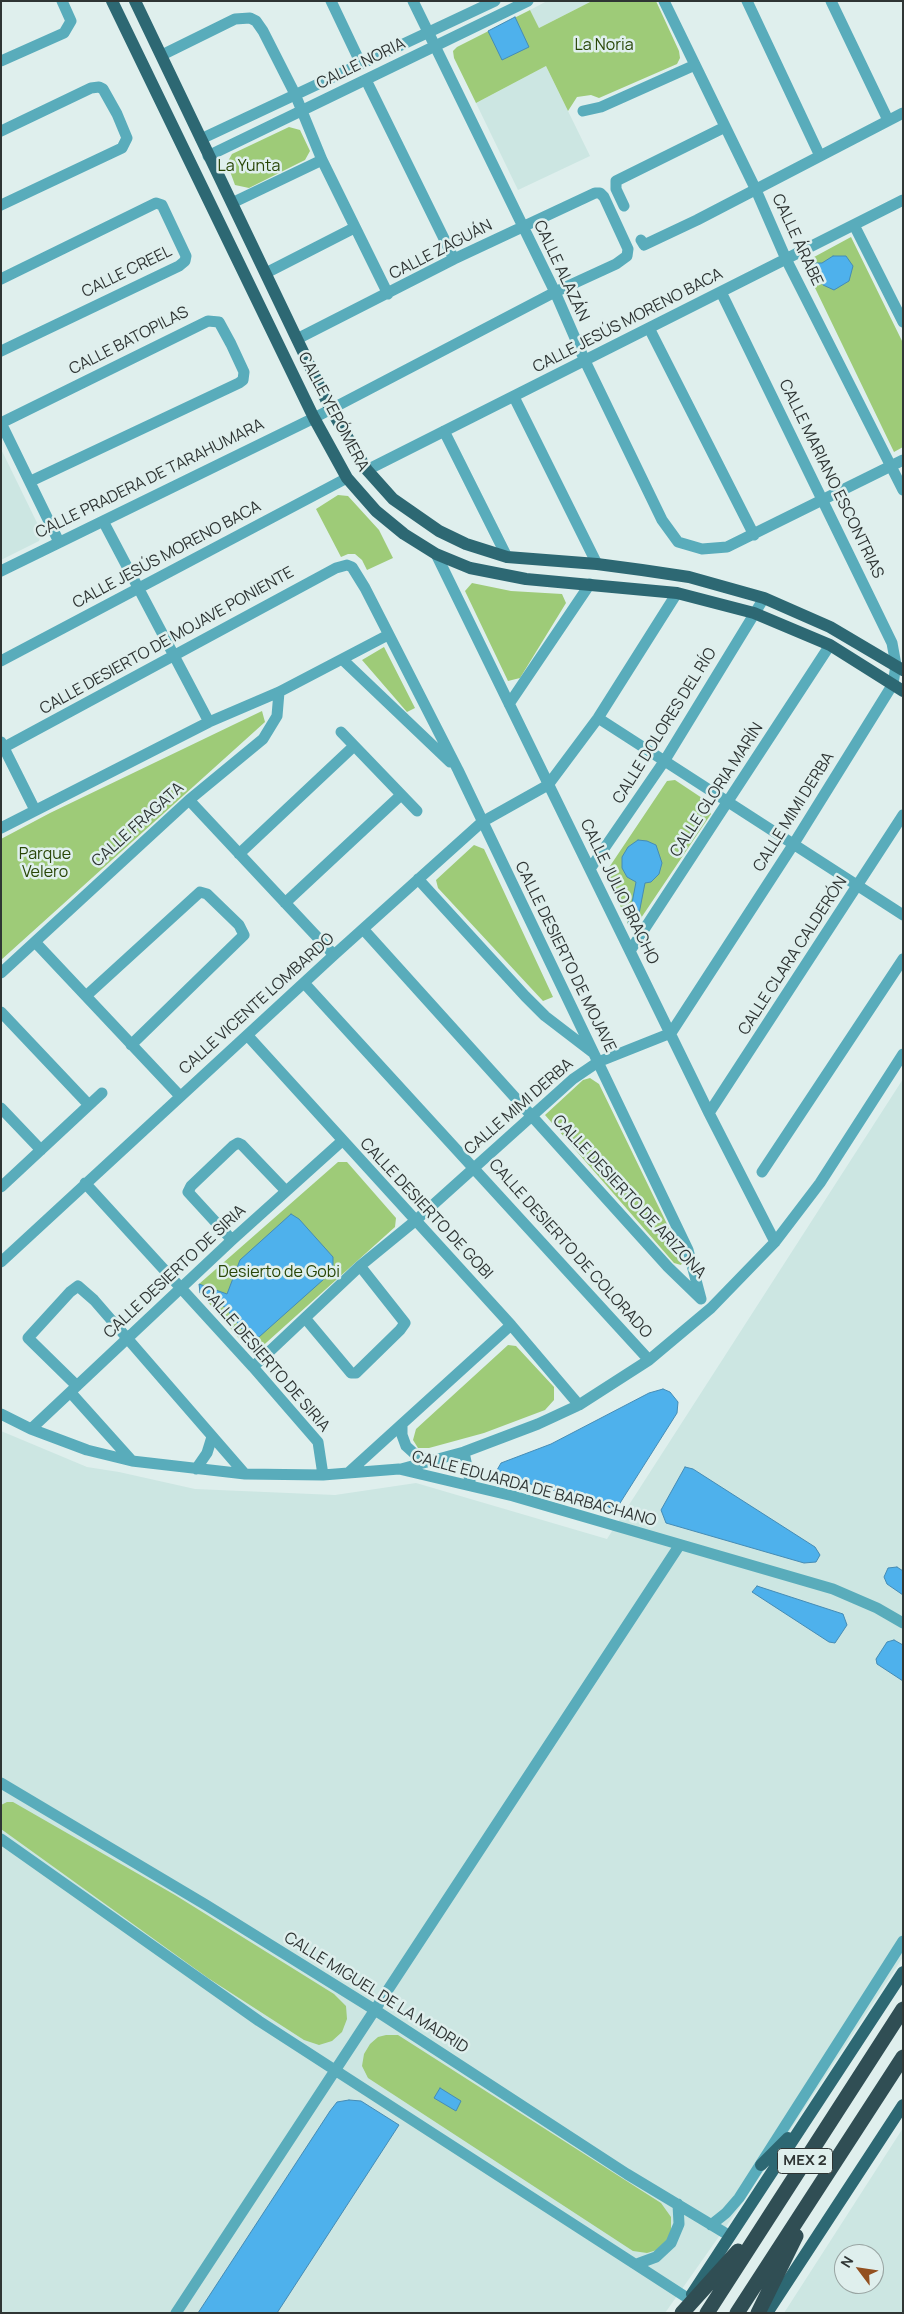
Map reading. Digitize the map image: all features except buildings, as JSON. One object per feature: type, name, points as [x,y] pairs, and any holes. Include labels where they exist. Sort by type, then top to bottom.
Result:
[{"type":"highway","name":"MEX 2","points":[[707,2313],[903,2009]]},
{"type":"highway","name":"MEX 2","points":[[737,2313],[903,2056]]},
{"type":"highway","points":[[758,2313],[816,2192]]},
{"type":"highway","points":[[681,2313],[769,2217]]},
{"type":"main road","name":"CALLE YEPÓMERA","points":[[112,1],[314,418],[347,478],[376,511],[404,534],[436,554],[493,574],[526,579],[677,593],[754,613],[830,645],[898,687]]},
{"type":"main road","name":"CALLE YEPÓMERA","points":[[135,1],[330,408],[366,470],[393,499],[439,531],[466,544],[507,557],[597,564],[688,577],[764,598],[830,626],[899,667]]},
{"type":"main road","points":[[681,2313],[903,1972]]},
{"type":"main road","points":[[767,2313],[903,2104]]},
{"type":"main road","points":[[761,2165],[812,2113]]},
{"type":"street","points":[[1,61],[64,33],[71,21],[62,1]]},
{"type":"street","points":[[331,1],[361,64]]},
{"type":"street","name":"CALLE ALAZÁN","points":[[413,1],[555,292],[585,361],[670,535],[688,546],[714,550],[754,535]]},
{"type":"street","name":"CALLE NORIA","points":[[201,139],[495,1]]},
{"type":"street","name":"CALLE NORIA","points":[[208,156],[528,1]]},
{"type":"street","name":"CALLE ÁRABE","points":[[664,1],[756,190],[786,259],[903,490]]},
{"type":"street","points":[[746,1],[820,156]]},
{"type":"street","points":[[831,1],[888,120]]},
{"type":"street","points":[[162,55],[235,18],[250,18],[256,21],[295,94],[322,160],[388,294]]},
{"type":"street","points":[[583,112],[601,107],[695,65]]},
{"type":"street","points":[[366,80],[454,260]]},
{"type":"street","points":[[1,131],[91,88],[99,87],[103,89],[117,114],[127,138],[122,148],[1,205]]},
{"type":"street","points":[[642,242],[756,190],[903,112]]},
{"type":"street","points":[[624,206],[616,189],[616,181],[725,127]]},
{"type":"street","points":[[232,203],[322,160]]},
{"type":"street","name":"CALLE PRADERA DE TARAHUMARA","points":[[1,571],[314,418],[555,292],[616,264],[629,254],[627,245],[600,193]]},
{"type":"street","name":"CALLE ZAGUÁN","points":[[297,339],[454,260],[591,195],[600,193]]},
{"type":"street","name":"CALLE JESÚS MORENO BACA","points":[[366,470],[903,200]]},
{"type":"street","name":"CALLE CREEL","points":[[1,279],[156,203],[162,205],[186,256],[185,261],[179,266],[1,351]]},
{"type":"street","points":[[854,225],[903,322]]},
{"type":"street","points":[[266,273],[354,228]]},
{"type":"street","name":"CALLE MARIANO ESCONTRIAS","points":[[721,292],[880,616],[892,643],[899,667],[898,687]]},
{"type":"street","name":"CALLE BATOPILAS","points":[[1,423],[202,323],[212,320],[219,322],[232,344],[244,372],[243,380],[240,383],[31,481]]},
{"type":"street","points":[[649,328],[754,535],[903,460]]},
{"type":"street","points":[[514,396],[597,564]]},
{"type":"street","points":[[1,423],[31,481],[59,542]]},
{"type":"street","points":[[444,431],[507,557]]},
{"type":"street","name":"CALLE JESÚS MORENO BACA","points":[[1,661],[347,478]]},
{"type":"street","points":[[104,521],[209,722]]},
{"type":"street","name":"CALLE JULIO BRACHO","points":[[436,554],[709,1113],[775,1242]]},
{"type":"street","name":"CALLE DESIERTO DE MOJAVE PONIENTE","points":[[2,746],[53,722],[174,654],[336,568],[350,566],[357,572],[388,634]]},
{"type":"street","points":[[509,704],[590,584]]},
{"type":"street","points":[[548,785],[598,718],[677,593]]},
{"type":"street","name":"CALLE DOLORES DEL RÍO","points":[[590,869],[665,760],[764,598]]},
{"type":"street","points":[[1,828],[209,722],[279,692],[343,660],[388,634]]},
{"type":"street","name":"CALLE DESIERTO DE MOJAVE","points":[[388,634],[458,770],[688,1250],[701,1299]]},
{"type":"street","name":"CALLE GLORIA MARÍN","points":[[630,951],[830,645]]},
{"type":"street","points":[[343,660],[458,770]]},
{"type":"street","name":"CALLE MIMI DERBA","points":[[253,1367],[360,1266],[415,1221],[530,1115],[596,1058],[671,1033],[898,687]]},
{"type":"street","name":"CALLE FRAGATA","points":[[1,973],[189,800],[263,738],[277,716],[279,692]]},
{"type":"street","points":[[598,718],[903,915]]},
{"type":"street","points":[[340,732],[417,811]]},
{"type":"street","points":[[2,746],[35,810]]},
{"type":"street","points":[[239,854],[354,746]]},
{"type":"street","name":"CALLE VICENTE LOMBARDO","points":[[1,1262],[180,1096],[305,984],[334,955],[482,822],[548,785]]},
{"type":"street","points":[[285,903],[401,795]]},
{"type":"street","points":[[189,800],[334,955]]},
{"type":"street","name":"CALLE CLARA CALDERÓN","points":[[709,1113],[903,815]]},
{"type":"street","points":[[418,879],[524,996],[596,1058]]},
{"type":"street","points":[[86,996],[200,892],[207,894],[239,925],[244,935],[131,1045]]},
{"type":"street","name":"CALLE DESIERTO DE ARIZONA","points":[[363,930],[668,1266],[711,1308]]},
{"type":"street","points":[[35,942],[180,1096]]},
{"type":"street","points":[[762,1172],[903,959]]},
{"type":"street","name":"CALLE DESIERTO DE COLORADO","points":[[305,984],[649,1360]]},
{"type":"street","points":[[1,1012],[89,1105]]},
{"type":"street","name":"CALLE DESIERTO DE GOBI","points":[[248,1036],[511,1325],[579,1405]]},
{"type":"street","points":[[399,1469],[464,1452],[538,1424],[579,1405],[649,1360],[711,1308],[775,1242],[820,1183],[903,1054]]},
{"type":"street","points":[[1,1186],[102,1094]]},
{"type":"street","points":[[1,1108],[41,1150]]},
{"type":"street","name":"CALLE DESIERTO DE SIRIA","points":[[31,1429],[180,1288],[342,1141]]},
{"type":"street","points":[[232,1240],[188,1192],[191,1186],[233,1146],[238,1143],[242,1145],[286,1191]]},
{"type":"street","name":"CALLE DESIERTO DE SIRIA","points":[[85,1183],[253,1367],[318,1442],[323,1475]]},
{"type":"street","points":[[305,1318],[351,1373],[356,1373],[405,1323],[360,1266]]},
{"type":"street","points":[[132,1461],[74,1389],[28,1338],[76,1287],[83,1289],[245,1474]]},
{"type":"street","points":[[348,1473],[511,1325]]},
{"type":"street","name":"CALLE EDUARDA DE BARBACHANO","points":[[1,1414],[31,1429],[87,1450],[132,1461],[245,1474],[323,1475],[399,1469],[522,1499],[679,1546],[833,1588],[877,1608],[903,1623]]},
{"type":"street","points":[[402,1424],[402,1435],[406,1446],[417,1456],[430,1461]]},
{"type":"street","points":[[196,1469],[208,1453],[212,1437]]},
{"type":"street","points":[[464,1452],[471,1486]]},
{"type":"street","points":[[176,2313],[679,1546]]},
{"type":"street","name":"CALLE MIGUEL DE LA MADRID","points":[[1,1783],[206,1905],[375,2010],[627,2174],[730,2236]]},
{"type":"street","points":[[1,1839],[259,2021],[689,2299]]},
{"type":"street","points":[[711,2225],[726,2213],[739,2198],[903,1941]]},
{"type":"street","points":[[637,2264],[656,2258],[671,2242],[679,2224],[678,2204]]},
{"type":"shaded area","name":"La Noria","points":[[547,1],[592,1],[539,28],[530,10]]},
{"type":"shaded area","points":[[546,66],[590,156],[518,190],[476,103]]},
{"type":"shaded area","points":[[1,449],[42,533],[39,541],[1,560]]},
{"type":"shaded area","points":[[903,1079],[903,1957],[744,2201],[665,2313],[1,2313],[1,1431],[87,1467],[195,1489],[335,1495],[416,1483],[607,1539]]},
{"type":"shaded area","points":[[903,2128],[903,2313],[784,2313]]},
{"type":"green space","name":"La Noria","points":[[592,1],[656,1],[679,51],[680,58],[677,64],[599,98],[591,95],[577,97],[568,111],[546,66],[476,103],[454,58],[453,51],[457,47],[530,10],[539,28]]},
{"type":"green space","name":"La Yunta","points":[[289,127],[300,130],[310,151],[305,160],[249,188],[235,185],[227,163],[232,154]]},
{"type":"green space","points":[[851,237],[903,343],[903,447],[894,452],[803,263]]},
{"type":"green space","points":[[338,495],[348,496],[379,530],[393,558],[367,570],[362,560],[355,554],[341,557],[316,509]]},
{"type":"green space","points":[[472,583],[511,591],[562,594],[566,603],[520,678],[508,681],[465,591]]},
{"type":"green space","points":[[384,647],[415,708],[407,712],[362,660]]},
{"type":"green space","name":"Parque Velero","points":[[262,711],[265,722],[1,960],[1,839],[50,813]]},
{"type":"green space","points":[[675,780],[711,804],[711,814],[637,924],[628,924],[606,872],[667,781]]},
{"type":"green space","points":[[474,845],[484,849],[553,997],[543,1001],[438,888],[436,880]]},
{"type":"green space","points":[[590,1078],[599,1084],[684,1259],[681,1265],[674,1263],[545,1115],[583,1080]]},
{"type":"green space","name":"Desierto de Gobi","points":[[338,1162],[347,1162],[396,1218],[395,1227],[257,1351],[247,1348],[200,1293],[199,1284]]},
{"type":"green space","points":[[508,1345],[516,1346],[554,1387],[554,1400],[545,1410],[484,1433],[429,1448],[418,1448],[413,1440],[416,1429]]},
{"type":"green space","points":[[13,1802],[175,1895],[334,1994],[346,2006],[347,2019],[342,2032],[332,2041],[319,2045],[304,2040],[208,1978],[1,1829],[1,1805]]},
{"type":"green space","points":[[398,2035],[661,2203],[671,2217],[671,2232],[668,2240],[657,2250],[647,2253],[633,2251],[368,2078],[362,2066],[364,2054],[370,2044],[378,2037]]},
{"type":"water","points":[[515,17],[529,47],[502,60],[488,31]]},
{"type":"water","points":[[833,256],[846,256],[853,266],[849,281],[834,290],[823,285],[819,274],[803,263],[822,263]]},
{"type":"water","points":[[638,840],[656,845],[662,863],[659,874],[651,882],[645,883],[637,924],[628,924],[636,882],[627,877],[622,868],[622,857],[628,847]]},
{"type":"water","points":[[291,1214],[299,1219],[333,1257],[333,1271],[259,1337],[249,1338],[225,1307],[206,1300],[200,1293],[199,1284],[227,1294],[240,1260]]},
{"type":"water","points":[[663,1389],[670,1392],[678,1402],[677,1413],[615,1511],[604,1504],[505,1477],[497,1470],[501,1463],[551,1444],[649,1393]]},
{"type":"water","points":[[685,1467],[693,1469],[815,1547],[820,1555],[816,1562],[804,1563],[666,1523],[661,1510]]},
{"type":"water","points":[[897,1567],[903,1571],[903,1595],[887,1584],[884,1577],[888,1568]]},
{"type":"water","points":[[757,1586],[843,1614],[847,1625],[835,1643],[829,1642],[752,1592]]},
{"type":"water","points":[[894,1640],[903,1645],[903,1681],[877,1664],[876,1659],[887,1642]]},
{"type":"water","points":[[440,2088],[461,2101],[456,2111],[434,2098]]},
{"type":"water","points":[[361,2101],[399,2125],[277,2313],[198,2313],[330,2111],[337,2102]]}]
